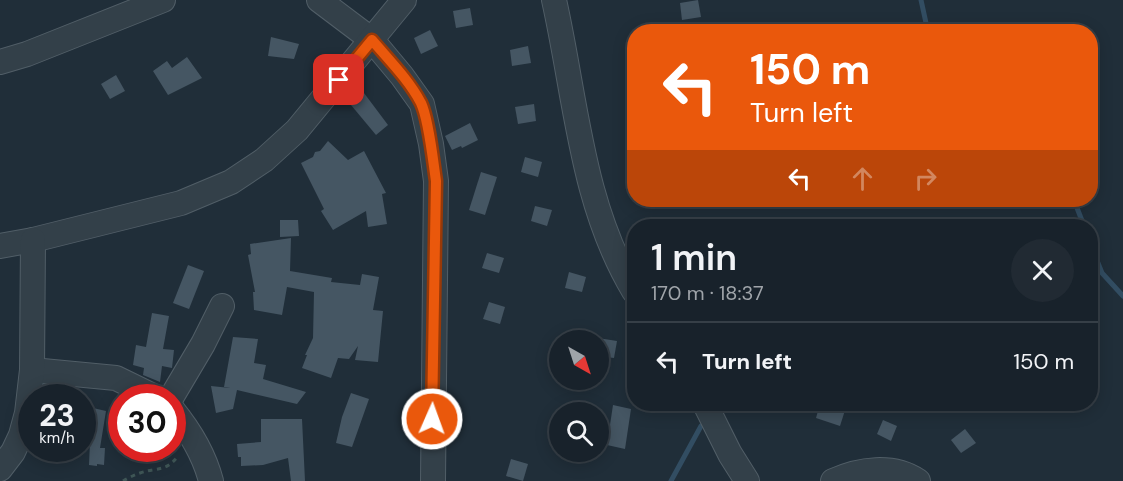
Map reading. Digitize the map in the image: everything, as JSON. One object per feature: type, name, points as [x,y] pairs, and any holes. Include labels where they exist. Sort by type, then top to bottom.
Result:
[{"type":"street","points":[[0,62],[27,54],[163,0]]},
{"type":"street","points":[[319,0],[372,40],[422,104],[436,181],[433,481]]},
{"type":"street","points":[[0,246],[181,203],[231,182],[264,160],[297,130],[403,0]]},
{"type":"street","points":[[554,0],[584,164],[611,247],[627,278]]},
{"type":"street","points":[[0,469],[13,452],[27,413],[32,370],[33,240]]},
{"type":"street","points":[[179,384],[222,306]]},
{"type":"street","points":[[32,370],[116,378],[128,384]]},
{"type":"street","points":[[708,411],[730,454],[747,481]]},
{"type":"street","points":[[186,428],[195,441],[211,481]]},
{"type":"street","points":[[833,481],[870,469],[892,471],[918,481]]},
{"type":"path","points":[[123,481],[141,472],[171,465],[184,448],[195,441]]},
{"type":"building","points":[[698,0],[701,17],[682,20],[680,3]]},
{"type":"building","points":[[470,8],[473,25],[456,28],[453,11]]},
{"type":"building","points":[[430,30],[438,46],[421,54],[414,38]]},
{"type":"building","points":[[271,37],[299,44],[294,59],[268,56]]},
{"type":"building","points":[[528,46],[531,63],[512,66],[510,50]]},
{"type":"building","points":[[187,57],[202,78],[168,95],[153,71],[167,61],[172,68]]},
{"type":"building","points":[[116,75],[125,91],[110,99],[101,84]]},
{"type":"building","points":[[364,93],[388,125],[376,135],[351,105]]},
{"type":"building","points":[[534,104],[536,121],[518,124],[515,107]]},
{"type":"building","points":[[470,123],[478,140],[452,150],[445,136]]},
{"type":"building","points":[[328,141],[348,160],[364,151],[386,193],[382,194],[387,224],[368,227],[366,211],[333,230],[321,211],[324,209],[301,163],[313,157],[315,152],[320,151]]},
{"type":"building","points":[[525,157],[542,162],[538,177],[521,172]]},
{"type":"building","points":[[481,172],[497,177],[485,215],[469,210]]},
{"type":"building","points":[[535,206],[552,210],[547,226],[531,221]]},
{"type":"building","points":[[280,220],[298,220],[299,236],[280,237]]},
{"type":"building","points":[[291,238],[290,271],[332,278],[331,282],[360,285],[362,274],[379,277],[373,310],[383,311],[378,362],[355,360],[358,346],[349,359],[338,358],[331,378],[302,368],[313,338],[314,292],[287,287],[282,315],[254,310],[253,292],[255,292],[248,255],[251,254],[250,244]]},
{"type":"building","points":[[487,253],[504,258],[499,273],[482,268]]},
{"type":"building","points":[[188,265],[204,271],[189,309],[173,303]]},
{"type":"building","points":[[569,272],[586,277],[582,292],[565,288]]},
{"type":"building","points":[[489,302],[505,307],[500,324],[483,319]]},
{"type":"building","points":[[152,313],[169,316],[163,349],[174,350],[172,368],[162,366],[160,382],[143,375],[144,368],[133,365],[136,345],[146,347]]},
{"type":"building","points":[[233,337],[258,339],[254,363],[266,365],[263,379],[306,392],[297,404],[237,390],[233,409],[216,413],[211,386],[230,388],[224,387]]},
{"type":"building","points":[[609,340],[617,341],[614,358],[609,357]]},
{"type":"building","points":[[351,393],[369,399],[352,447],[336,443]]},
{"type":"building","points":[[613,405],[631,411],[625,449],[609,445]]},
{"type":"building","points":[[96,409],[106,411],[100,448],[105,448],[104,465],[89,465],[89,462],[96,462]]},
{"type":"building","points":[[818,411],[845,411],[840,426],[816,418]]},
{"type":"building","points":[[261,419],[302,419],[305,481],[291,481],[288,458],[263,465],[241,466],[237,444],[261,442]]},
{"type":"building","points":[[883,420],[897,426],[891,441],[877,434]]},
{"type":"building","points":[[965,429],[976,443],[961,453],[951,440]]},
{"type":"building","points":[[511,459],[528,464],[523,481],[506,476]]},
{"type":"waterway","points":[[921,0],[926,24]]},
{"type":"waterway","points":[[1077,207],[1081,219]]},
{"type":"waterway","points":[[1098,263],[1102,273],[1123,296]]},
{"type":"waterway","points":[[671,481],[701,426]]},
{"type":"route","points":[[339,80],[372,40],[422,104],[436,181],[432,419]]}]
